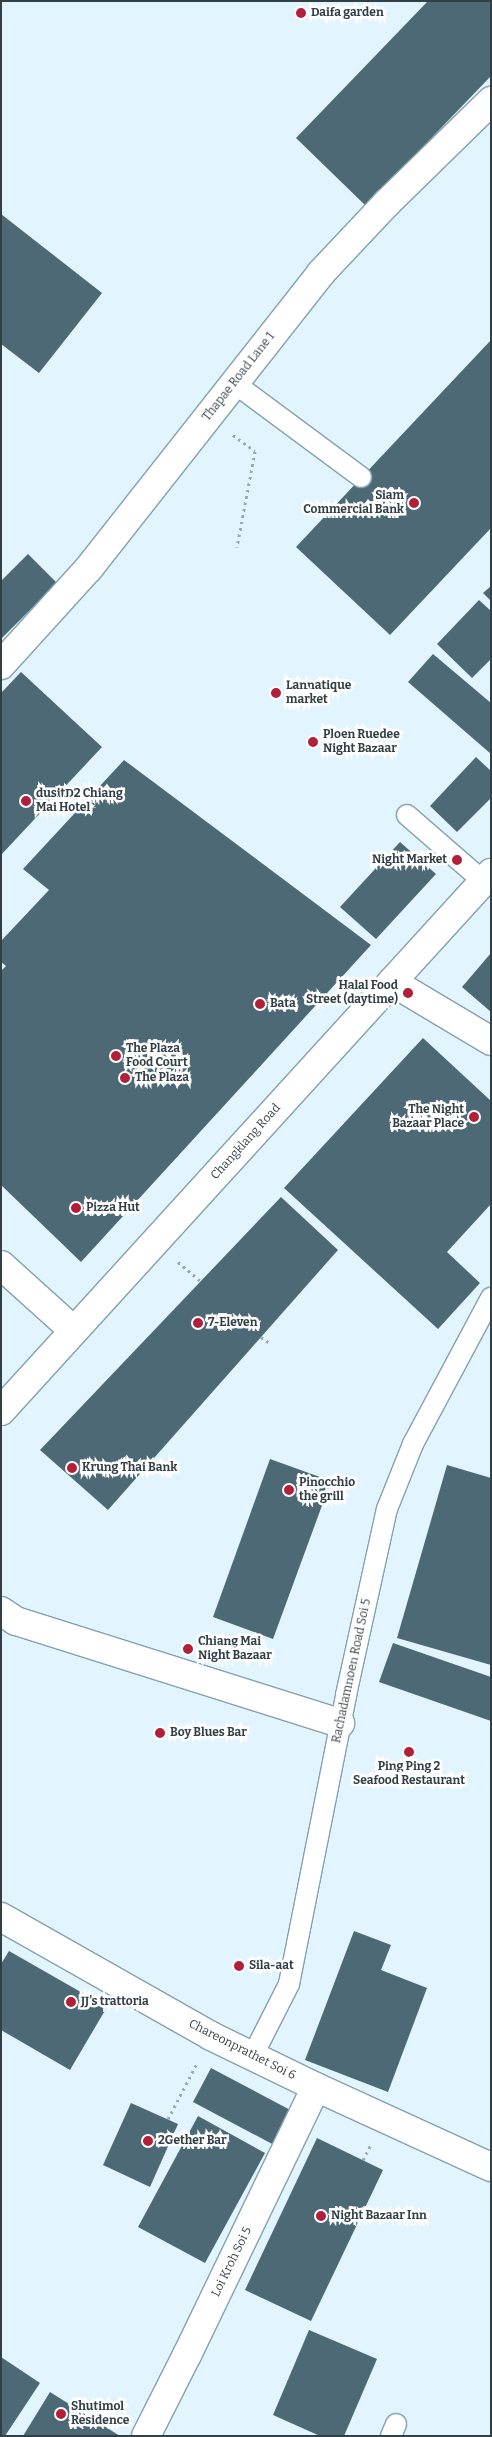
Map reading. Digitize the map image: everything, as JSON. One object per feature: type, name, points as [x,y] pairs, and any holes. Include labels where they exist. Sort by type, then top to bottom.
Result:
[{"type":"street","name":"Thapae Road Lane 1","points":[[1,665],[89,568],[321,273],[387,203],[491,101]]},
{"type":"street","name":"Changklang Road","points":[[1,1411],[487,877]]},
{"type":"street","points":[[392,982],[491,1041]]},
{"type":"street","points":[[1,1265],[74,1331]]},
{"type":"street","points":[[1,1611],[16,1621],[340,1723]]},
{"type":"street","name":"Chareonprathet Soi 6","points":[[1,1917],[211,2036],[252,2057],[491,2167]]},
{"type":"street","name":"Loi Kroh Soi 5","points":[[146,2436],[316,2087]]},
{"type":"lane","points":[[234,383],[361,477]]},
{"type":"lane","points":[[407,815],[487,877]]},
{"type":"lane","name":"Rachadamnoen Road Soi 5","points":[[252,2057],[289,1984],[340,1723],[387,1509],[413,1444],[491,1298]]},
{"type":"path","points":[[208,416],[255,451],[237,547]]},
{"type":"path","points":[[261,1337],[271,1344]]},
{"type":"path","points":[[168,2119],[211,2036]]},
{"type":"building","points":[[428,1],[491,1],[491,76],[366,206],[296,138]]},
{"type":"building","points":[[1,214],[102,293],[39,373],[1,344]]},
{"type":"building","name":"Siam Commercial Bank","points":[[491,340],[491,528],[390,635],[296,547]]},
{"type":"building","points":[[28,554],[57,583],[1,639],[1,581]]},
{"type":"building","points":[[491,586],[491,601],[483,593]]},
{"type":"building","points":[[479,600],[491,611],[491,659],[472,678],[437,644]]},
{"type":"building","points":[[433,654],[491,703],[491,754],[408,682]]},
{"type":"building","name":"dusitD2 Chiang Mai Hotel","points":[[21,672],[102,747],[1,855],[1,693]]},
{"type":"building","points":[[476,757],[491,771],[491,798],[457,832],[430,806]]},
{"type":"building","name":"The Plaza","points":[[124,760],[371,945],[81,1262],[1,1185],[1,971],[6,966],[1,962],[1,941],[49,890],[23,869]]},
{"type":"building","points":[[400,842],[436,874],[376,939],[340,907]]},
{"type":"building","points":[[491,953],[491,1012],[462,987]]},
{"type":"building","points":[[423,1038],[491,1101],[491,1204],[447,1252],[480,1283],[438,1329],[284,1188]]},
{"type":"building","points":[[281,1197],[338,1250],[108,1510],[40,1450]]},
{"type":"building","points":[[270,1459],[331,1481],[273,1639],[213,1617]]},
{"type":"building","points":[[447,1465],[491,1478],[491,1665],[397,1638]]},
{"type":"building","points":[[393,1643],[491,1677],[491,1721],[379,1682]]},
{"type":"building","points":[[354,1931],[391,1945],[381,1970],[427,1988],[388,2092],[305,2060]]},
{"type":"building","points":[[9,1951],[107,2007],[70,2070],[1,2030],[1,1964]]},
{"type":"building","points":[[211,2068],[294,2112],[276,2146],[193,2102]]},
{"type":"building","points":[[131,2103],[178,2124],[150,2187],[103,2165]]},
{"type":"building","points":[[198,2116],[265,2153],[205,2263],[138,2227]]},
{"type":"building","name":"Night Bazaar Inn","points":[[317,2138],[383,2170],[311,2321],[245,2290]]},
{"type":"building","points":[[309,2330],[377,2359],[344,2436],[320,2436],[273,2415]]},
{"type":"building","points":[[1,2357],[40,2383],[5,2436],[1,2436]]},
{"type":"building","name":"Shutimol Residence","points":[[50,2392],[120,2436],[23,2436]]},
{"type":"place","name":"Daifa garden","points":[[301,13]]},
{"type":"place","name":"Siam Commercial Bank","points":[[414,503]]},
{"type":"place","name":"Lannatique market","points":[[276,693]]},
{"type":"place","name":"Ploen Ruedee Night Bazaar","points":[[313,742]]},
{"type":"place","name":"dusitD2 Chiang Mai Hotel","points":[[26,801]]},
{"type":"place","name":"Night Market","points":[[457,860]]},
{"type":"place","name":"Halal Food Street (daytime)","points":[[408,993]]},
{"type":"place","name":"Bata","points":[[260,1004]]},
{"type":"place","name":"The Plaza Food Court","points":[[116,1056]]},
{"type":"place","name":"The Plaza","points":[[125,1078]]},
{"type":"place","name":"The Night Bazaar Place","points":[[474,1117]]},
{"type":"place","name":"Pizza Hut","points":[[76,1208]]},
{"type":"place","name":"7-Eleven","points":[[198,1323]]},
{"type":"place","name":"Krung Thai Bank","points":[[72,1468]]},
{"type":"place","name":"Pinocchio the grill","points":[[289,1490]]},
{"type":"place","name":"Chiang Mai Night Bazaar","points":[[188,1649]]},
{"type":"place","name":"Boy Blues Bar","points":[[160,1733]]},
{"type":"place","name":"Ping Ping 2 Seafood Restaurant","points":[[409,1752]]},
{"type":"place","name":"Sila-aat","points":[[239,1966]]},
{"type":"place","name":"JJ's trattoria","points":[[71,2002]]},
{"type":"place","name":"2Gether Bar","points":[[148,2141]]},
{"type":"place","name":"Night Bazaar Inn","points":[[321,2216]]},
{"type":"place","name":"Shutimol Residence","points":[[61,2414]]}]
